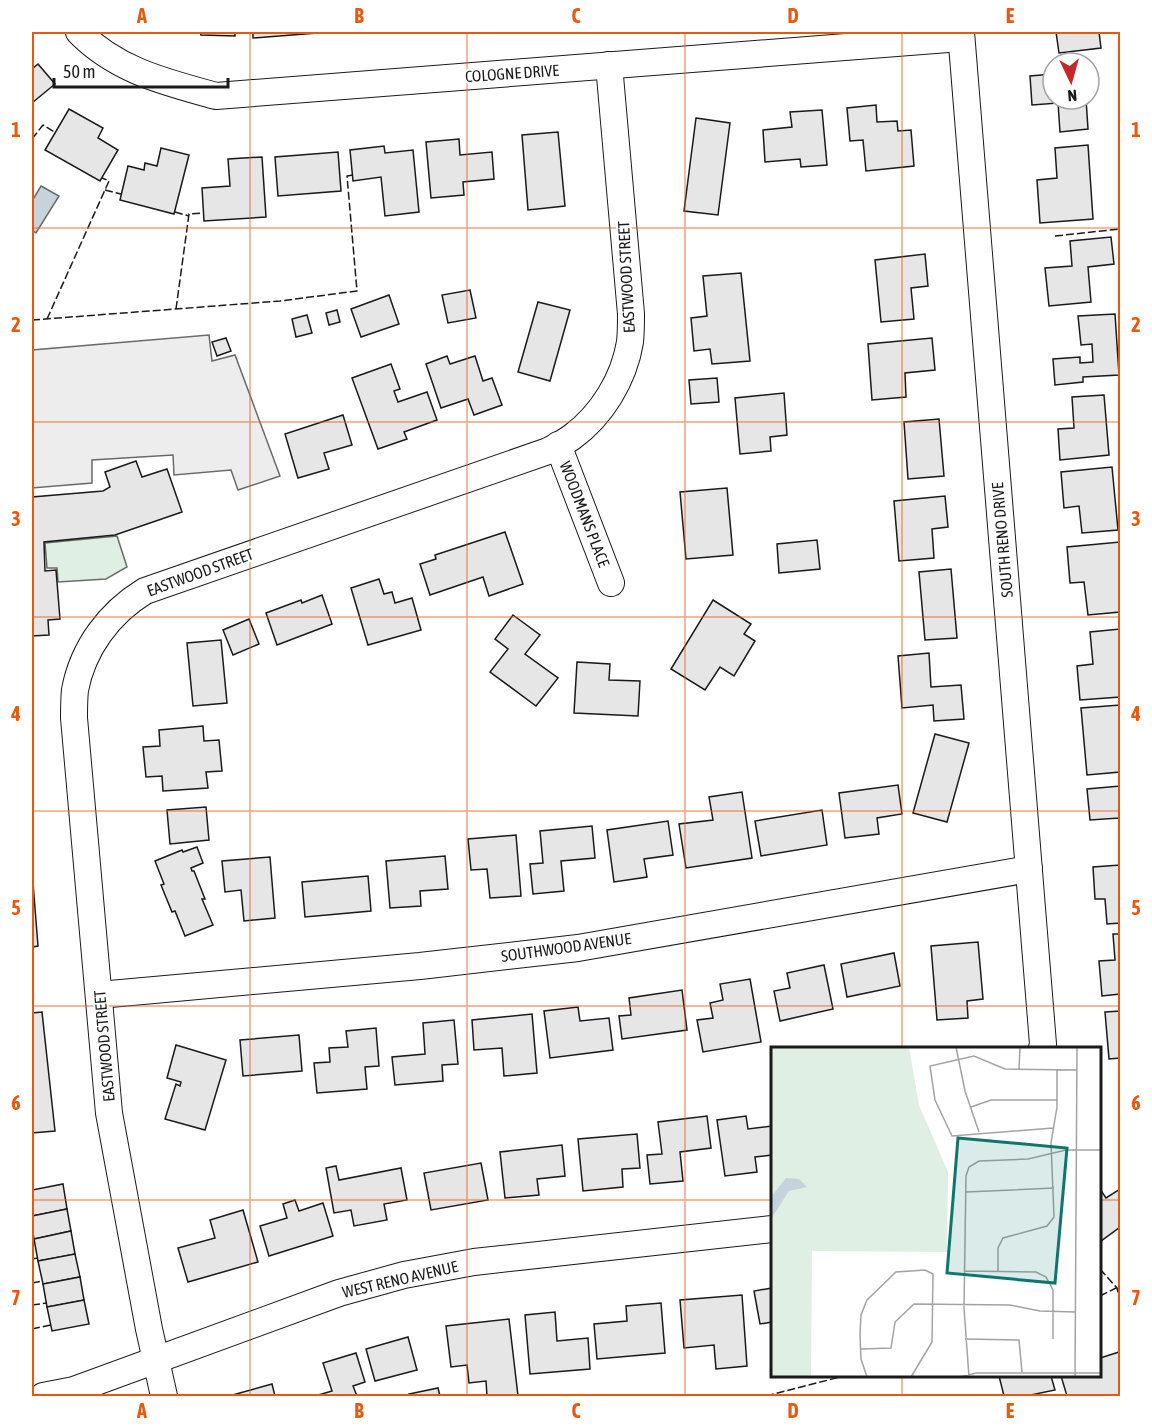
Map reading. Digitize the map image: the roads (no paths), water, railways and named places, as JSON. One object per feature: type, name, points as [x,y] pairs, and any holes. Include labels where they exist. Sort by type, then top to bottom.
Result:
[{"type":"street","name":"COLOGNE DRIVE","points":[[79,32],[108,55],[136,72],[216,96],[961,35]]},
{"type":"street","name":"SOUTH RENO DRIVE","points":[[961,35],[1042,1047]]},
{"type":"street","name":"EASTWOOD STREET","points":[[164,1396],[149,1329],[110,1113],[74,718],[75,690],[83,663],[95,638],[112,616],[145,591],[548,451],[572,437],[594,418],[611,395],[623,369],[630,342],[632,314],[609,65]]},
{"type":"street","name":"WOODMANS PLACE","points":[[558,445],[611,583]]},
{"type":"street","name":"SOUTHWOOD AVENUE","points":[[99,995],[420,966],[578,948],[1029,869]]},
{"type":"street","name":"WEST RENO AVENUE","points":[[43,1396],[74,1390],[339,1293],[404,1275],[474,1262],[771,1229]]}]
